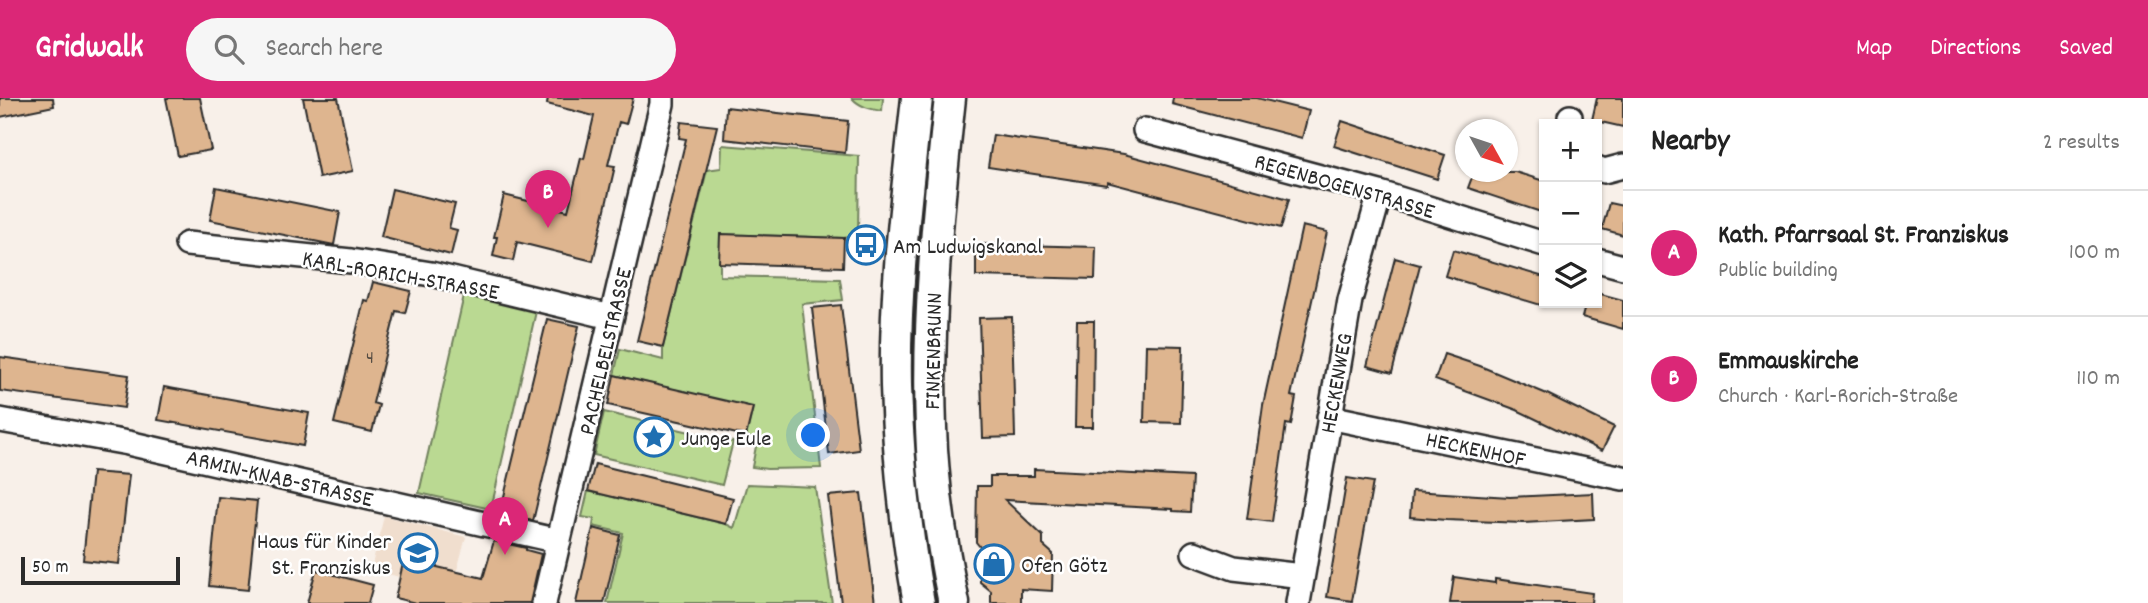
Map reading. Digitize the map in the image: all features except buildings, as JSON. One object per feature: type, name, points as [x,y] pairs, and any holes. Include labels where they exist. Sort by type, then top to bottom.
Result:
[{"type":"main road","name":"FINKENBRUNN","points":[[916,98],[903,247],[896,383],[904,501],[919,603]]},
{"type":"main road","name":"FINKENBRUNN","points":[[950,98],[935,257],[930,374],[935,480],[954,603]]},
{"type":"street","name":"PACHELBELSTRASSE","points":[[544,603],[662,98]]},
{"type":"street","name":"REGENBOGENSTRASSE","points":[[1144,130],[1380,193],[1539,242]]},
{"type":"street","points":[[1602,170],[1623,166]]},
{"type":"street","name":"HECKENWEG","points":[[1298,603],[1350,300],[1380,193]]},
{"type":"street","name":"KARL-RORICH-STRASSE","points":[[187,244],[351,261],[406,270],[611,317]]},
{"type":"street","points":[[1602,261],[1623,267]]},
{"type":"street","name":"HECKENHOF","points":[[1329,417],[1623,478]]},
{"type":"street","name":"ARMIN-KNAB-STRASSE","points":[[0,421],[128,443],[559,541]]},
{"type":"street","points":[[1194,553],[1234,568],[1302,576]]},
{"type":"shaded area","name":"Haus für Kinder St. Franziskus","points":[[384,516],[466,537],[448,603],[416,603],[394,598],[399,577],[371,569]]},
{"type":"green space","points":[[852,98],[883,98],[882,111],[862,106]]},
{"type":"green space","points":[[926,126],[935,127],[943,603],[930,603],[910,437],[910,303]]},
{"type":"green space","points":[[722,145],[859,156],[858,235],[844,238],[720,234],[720,276],[840,279],[843,300],[802,304],[821,468],[752,467],[757,441],[746,436],[753,408],[614,375],[620,349],[663,360],[663,347],[707,170],[721,168]]},
{"type":"green space","points":[[465,291],[537,307],[491,509],[419,493]]},
{"type":"green space","points":[[604,412],[733,442],[722,485],[594,455]]},
{"type":"green space","points":[[747,484],[815,487],[832,603],[607,603],[623,533],[593,526],[594,519],[582,517],[588,491],[734,528]]},
{"type":"place","name":"Emmauskirche","points":[[548,228]]},
{"type":"place","name":"Am Ludwigskanal","points":[[866,245]]},
{"type":"place","name":"Junge Eule","points":[[654,437]]},
{"type":"place","name":"Haus für Kinder St. Franziskus","points":[[418,553]]},
{"type":"place","name":"Kath. Pfarrsaal St. Franziskus","points":[[505,555]]},
{"type":"place","name":"Ofen Götz","points":[[994,564]]}]
